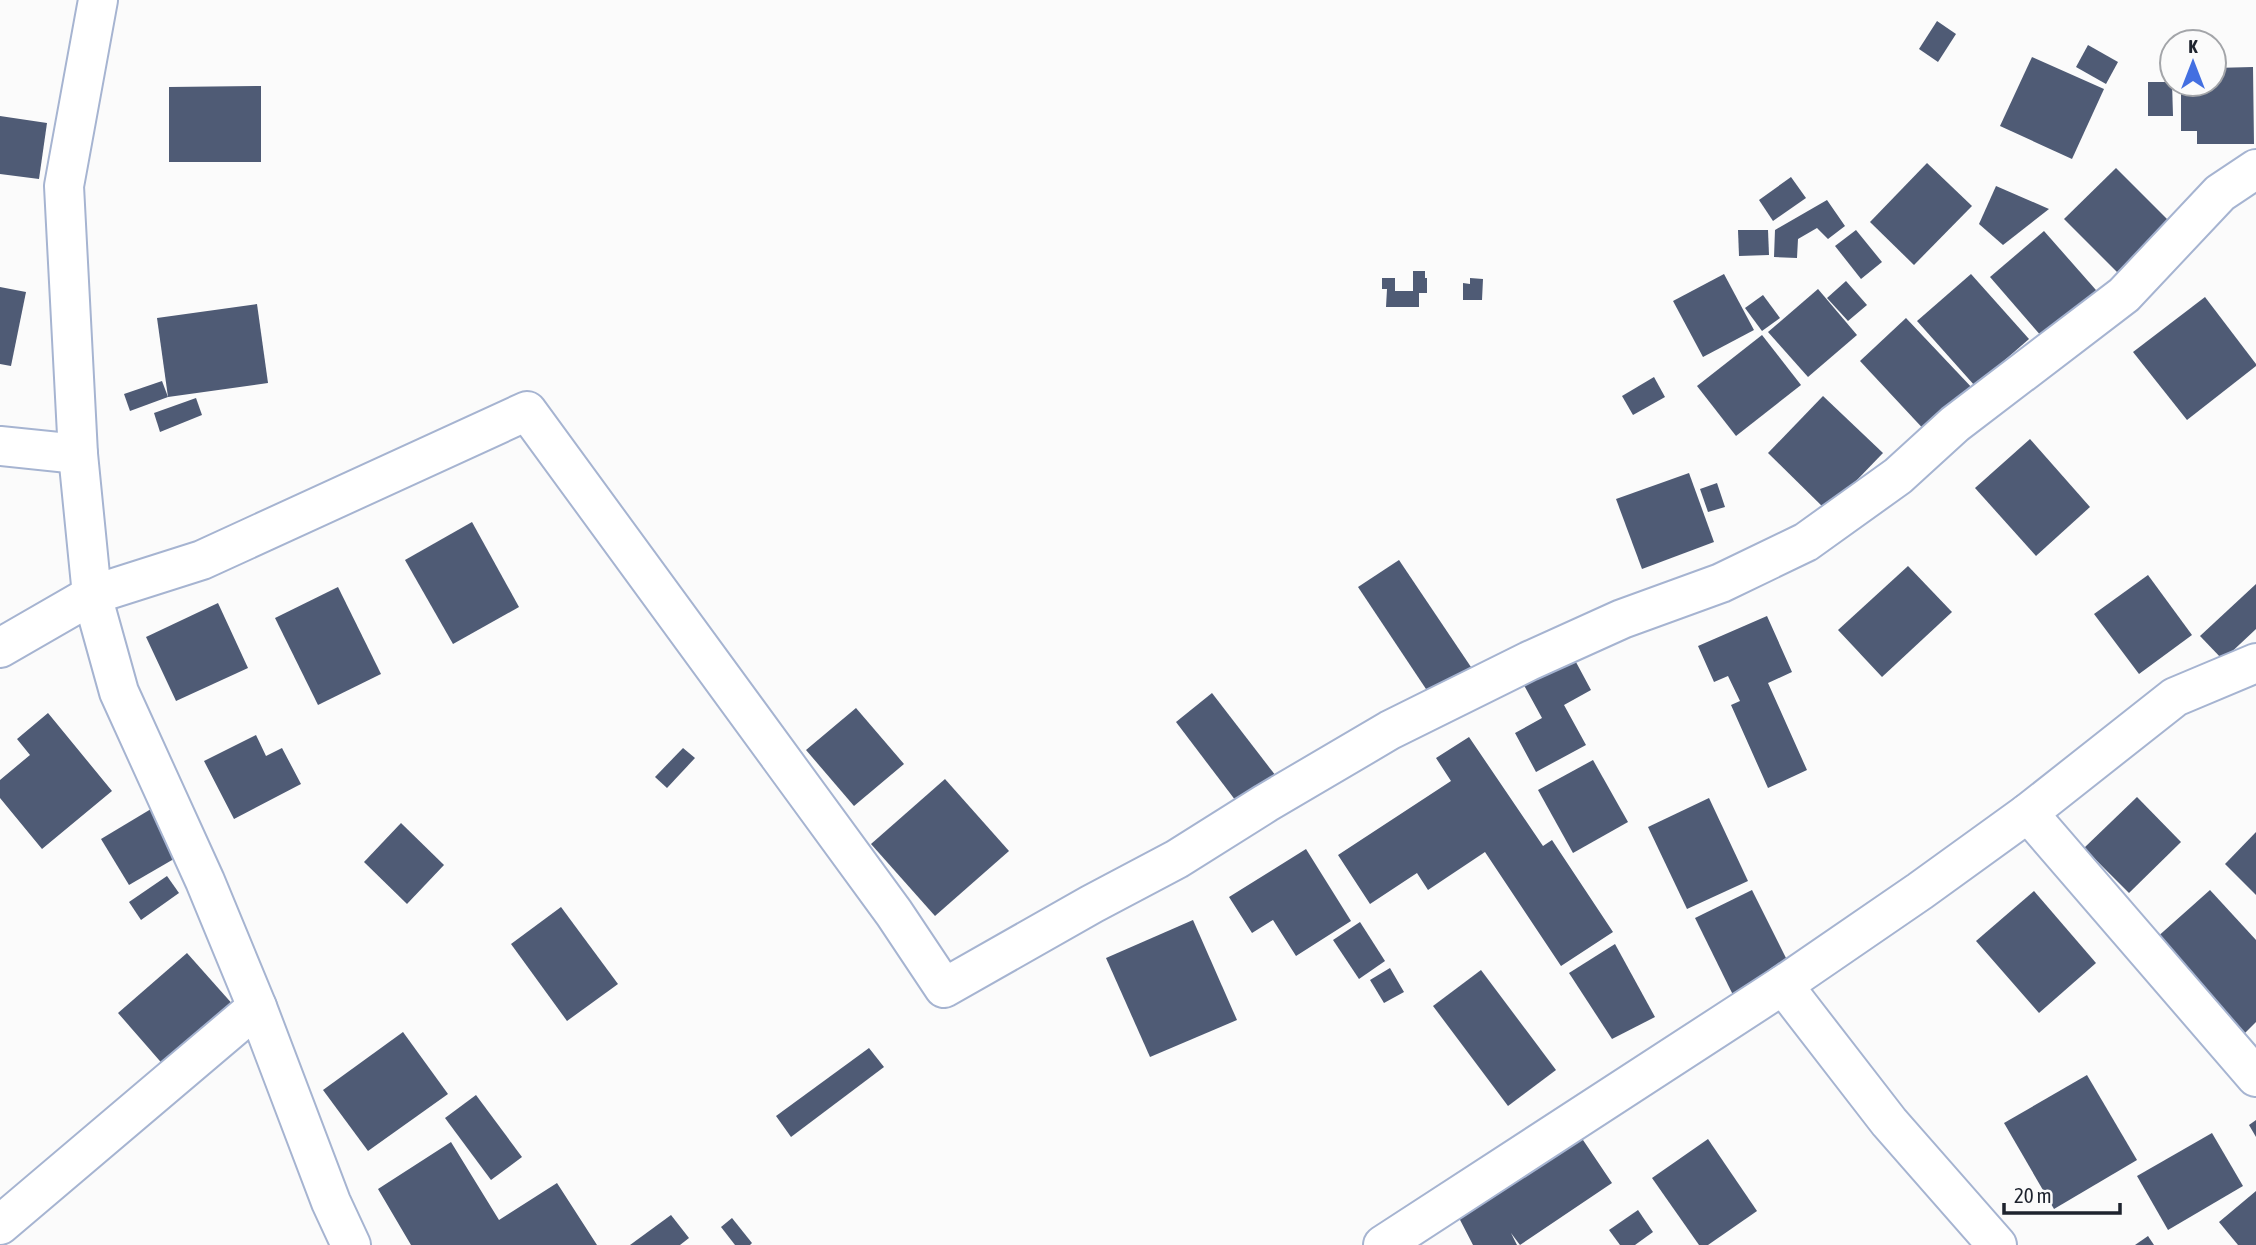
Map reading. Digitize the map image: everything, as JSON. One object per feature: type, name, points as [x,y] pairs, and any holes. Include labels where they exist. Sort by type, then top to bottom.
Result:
[{"type":"street","points":[[98,0],[64,186],[78,454],[92,595],[119,692],[205,881],[257,1007],[331,1202],[351,1245]]},
{"type":"street","points":[[0,648],[92,595],[202,560],[527,411],[894,913],[944,988],[1177,859],[1265,803],[1390,730],[1529,661],[1622,619],[1721,583],[1806,542],[1898,475],[1955,424],[2124,295],[2220,193],[2256,169]]},
{"type":"street","points":[[0,446],[78,454]]},
{"type":"street","points":[[1389,1243],[1783,985],[1920,891],[2028,813],[2175,696],[2256,663]]},
{"type":"street","points":[[2028,813],[2256,1077]]},
{"type":"street","points":[[1783,985],[1889,1122],[1997,1245]]},
{"type":"street","points":[[0,1225],[257,1007]]},
{"type":"building","points":[[1937,21],[1956,34],[1938,62],[1919,49]]},
{"type":"building","points":[[2088,45],[2118,62],[2106,84],[2076,67]]},
{"type":"building","points":[[2032,57],[2104,89],[2072,159],[2000,126]]},
{"type":"building","points":[[2253,67],[2254,144],[2197,144],[2197,131],[2181,131],[2181,98],[2228,98],[2228,68]]},
{"type":"building","points":[[2148,82],[2158,82],[2158,98],[2172,98],[2173,116],[2148,116]]},
{"type":"building","points":[[261,86],[261,162],[169,162],[169,87]]},
{"type":"building","points":[[0,116],[47,123],[39,179],[0,174]]},
{"type":"building","points":[[1927,163],[1972,206],[1914,265],[1870,222]]},
{"type":"building","points":[[2116,168],[2175,227],[2123,278],[2064,219]]},
{"type":"building","points":[[1791,177],[1806,198],[1773,221],[1759,200]]},
{"type":"building","points":[[1996,186],[2049,209],[2003,245],[1979,224]]},
{"type":"building","points":[[1827,200],[1845,226],[1828,239],[1817,228],[1798,239],[1797,258],[1774,257],[1775,230]]},
{"type":"building","points":[[1738,230],[1768,230],[1769,255],[1739,256]]},
{"type":"building","points":[[1856,230],[1882,262],[1861,279],[1835,246]]},
{"type":"building","points":[[2044,231],[2103,298],[2049,345],[1990,277]]},
{"type":"building","points":[[1413,271],[1425,271],[1427,278],[1427,293],[1419,293],[1419,307],[1386,307],[1387,289],[1382,289],[1382,278],[1395,278],[1395,291],[1413,291]]},
{"type":"building","points":[[1724,274],[1754,330],[1703,357],[1673,301]]},
{"type":"building","points":[[1971,274],[2029,339],[1975,386],[1917,321]]},
{"type":"building","points":[[1470,278],[1483,279],[1482,300],[1463,300],[1463,283],[1470,284]]},
{"type":"building","points":[[1846,281],[1867,305],[1848,321],[1827,298]]},
{"type":"building","points":[[0,287],[26,292],[11,366],[0,364]]},
{"type":"building","points":[[1818,289],[1857,335],[1808,377],[1768,332]]},
{"type":"building","points":[[1763,295],[1780,318],[1762,331],[1745,308]]},
{"type":"building","points":[[2205,297],[2256,366],[2187,420],[2133,352]]},
{"type":"building","points":[[257,304],[268,383],[168,397],[157,318]]},
{"type":"building","points":[[1906,318],[1975,391],[1929,435],[1860,361]]},
{"type":"building","points":[[1762,335],[1801,385],[1736,436],[1697,386]]},
{"type":"building","points":[[1654,377],[1665,397],[1633,415],[1622,396]]},
{"type":"building","points":[[162,381],[168,397],[130,411],[124,394]]},
{"type":"building","points":[[1823,396],[1883,453],[1827,511],[1768,453]]},
{"type":"building","points":[[196,398],[202,415],[160,432],[154,413]]},
{"type":"building","points":[[2030,439],[2090,507],[2036,556],[1975,488]]},
{"type":"building","points":[[1689,473],[1714,542],[1642,569],[1616,499]]},
{"type":"building","points":[[1717,483],[1725,507],[1708,512],[1700,489]]},
{"type":"building","points":[[472,522],[519,607],[453,644],[405,560]]},
{"type":"building","points":[[1399,560],[1473,670],[1432,698],[1358,587]]},
{"type":"building","points":[[1908,566],[1952,612],[1882,677],[1838,630]]},
{"type":"building","points":[[2148,575],[2192,635],[2139,674],[2094,614]]},
{"type":"building","points":[[2256,584],[2256,629],[2223,660],[2200,636]]},
{"type":"building","points":[[338,587],[381,674],[318,705],[275,618]]},
{"type":"building","points":[[218,603],[248,668],[176,701],[146,637]]},
{"type":"building","points":[[1767,616],[1792,672],[1768,683],[1807,770],[1768,788],[1731,705],[1740,701],[1728,676],[1714,682],[1698,646]]},
{"type":"building","points":[[1570,651],[1591,690],[1564,705],[1586,745],[1536,772],[1515,733],[1542,718],[1520,678]]},
{"type":"building","points":[[1212,693],[1279,780],[1242,809],[1176,722]]},
{"type":"building","points":[[856,708],[904,764],[854,806],[806,750]]},
{"type":"building","points":[[48,713],[112,791],[42,849],[0,798],[0,780],[30,755],[17,739]]},
{"type":"building","points":[[256,735],[266,756],[282,748],[301,784],[234,819],[204,761]]},
{"type":"building","points":[[1469,737],[1543,846],[1552,840],[1613,932],[1561,966],[1485,852],[1428,890],[1417,873],[1370,904],[1338,855],[1451,781],[1436,758]]},
{"type":"building","points":[[683,748],[695,758],[667,788],[655,777]]},
{"type":"building","points":[[1593,760],[1628,822],[1573,853],[1538,790]]},
{"type":"building","points":[[945,779],[1009,851],[935,916],[871,844]]},
{"type":"building","points":[[2137,797],[2181,842],[2129,893],[2084,848]]},
{"type":"building","points":[[1709,798],[1748,881],[1687,909],[1648,827]]},
{"type":"building","points":[[151,809],[179,856],[129,885],[101,839]]},
{"type":"building","points":[[401,823],[444,865],[407,904],[364,862]]},
{"type":"building","points":[[2256,832],[2256,895],[2225,864]]},
{"type":"building","points":[[1306,849],[1351,921],[1296,956],[1273,920],[1252,933],[1229,897]]},
{"type":"building","points":[[167,876],[179,893],[141,920],[129,902]]},
{"type":"building","points":[[1752,890],[1792,970],[1735,999],[1695,918]]},
{"type":"building","points":[[2210,890],[2256,940],[2256,1022],[2243,1035],[2155,939]]},
{"type":"building","points":[[2034,891],[2096,963],[2039,1013],[1976,941]]},
{"type":"building","points":[[561,907],[618,984],[567,1021],[511,944]]},
{"type":"building","points":[[1193,920],[1237,1020],[1150,1057],[1106,958]]},
{"type":"building","points":[[1360,922],[1385,961],[1359,979],[1333,940]]},
{"type":"building","points":[[1615,944],[1655,1017],[1612,1039],[1569,973]]},
{"type":"building","points":[[187,953],[235,1007],[166,1068],[118,1013]]},
{"type":"building","points":[[1390,968],[1404,992],[1384,1003],[1370,980]]},
{"type":"building","points":[[1481,970],[1556,1070],[1508,1106],[1433,1006]]},
{"type":"building","points":[[403,1032],[448,1094],[368,1151],[323,1090]]},
{"type":"building","points":[[869,1048],[884,1067],[791,1137],[776,1116]]},
{"type":"building","points":[[2087,1075],[2137,1160],[2054,1209],[2004,1123]]},
{"type":"building","points":[[476,1095],[522,1157],[491,1180],[445,1118]]},
{"type":"building","points":[[2256,1120],[2256,1137],[2249,1125]]},
{"type":"building","points":[[2212,1133],[2243,1186],[2168,1230],[2137,1176]]},
{"type":"building","points":[[1581,1137],[1612,1183],[1520,1245],[1511,1233],[1517,1245],[1473,1245],[1457,1214]]},
{"type":"building","points":[[1708,1139],[1757,1211],[1708,1245],[1699,1245],[1652,1178]]},
{"type":"building","points":[[451,1142],[499,1220],[557,1183],[597,1245],[411,1245],[378,1189]]},
{"type":"building","points":[[2256,1191],[2256,1245],[2238,1245],[2219,1222]]},
{"type":"building","points":[[1638,1210],[1653,1232],[1635,1245],[1620,1245],[1609,1230]]},
{"type":"building","points":[[671,1215],[689,1238],[680,1245],[630,1245]]},
{"type":"building","points":[[732,1218],[752,1243],[750,1245],[735,1245],[721,1227]]},
{"type":"building","points":[[2148,1236],[2154,1245],[2135,1245]]}]
